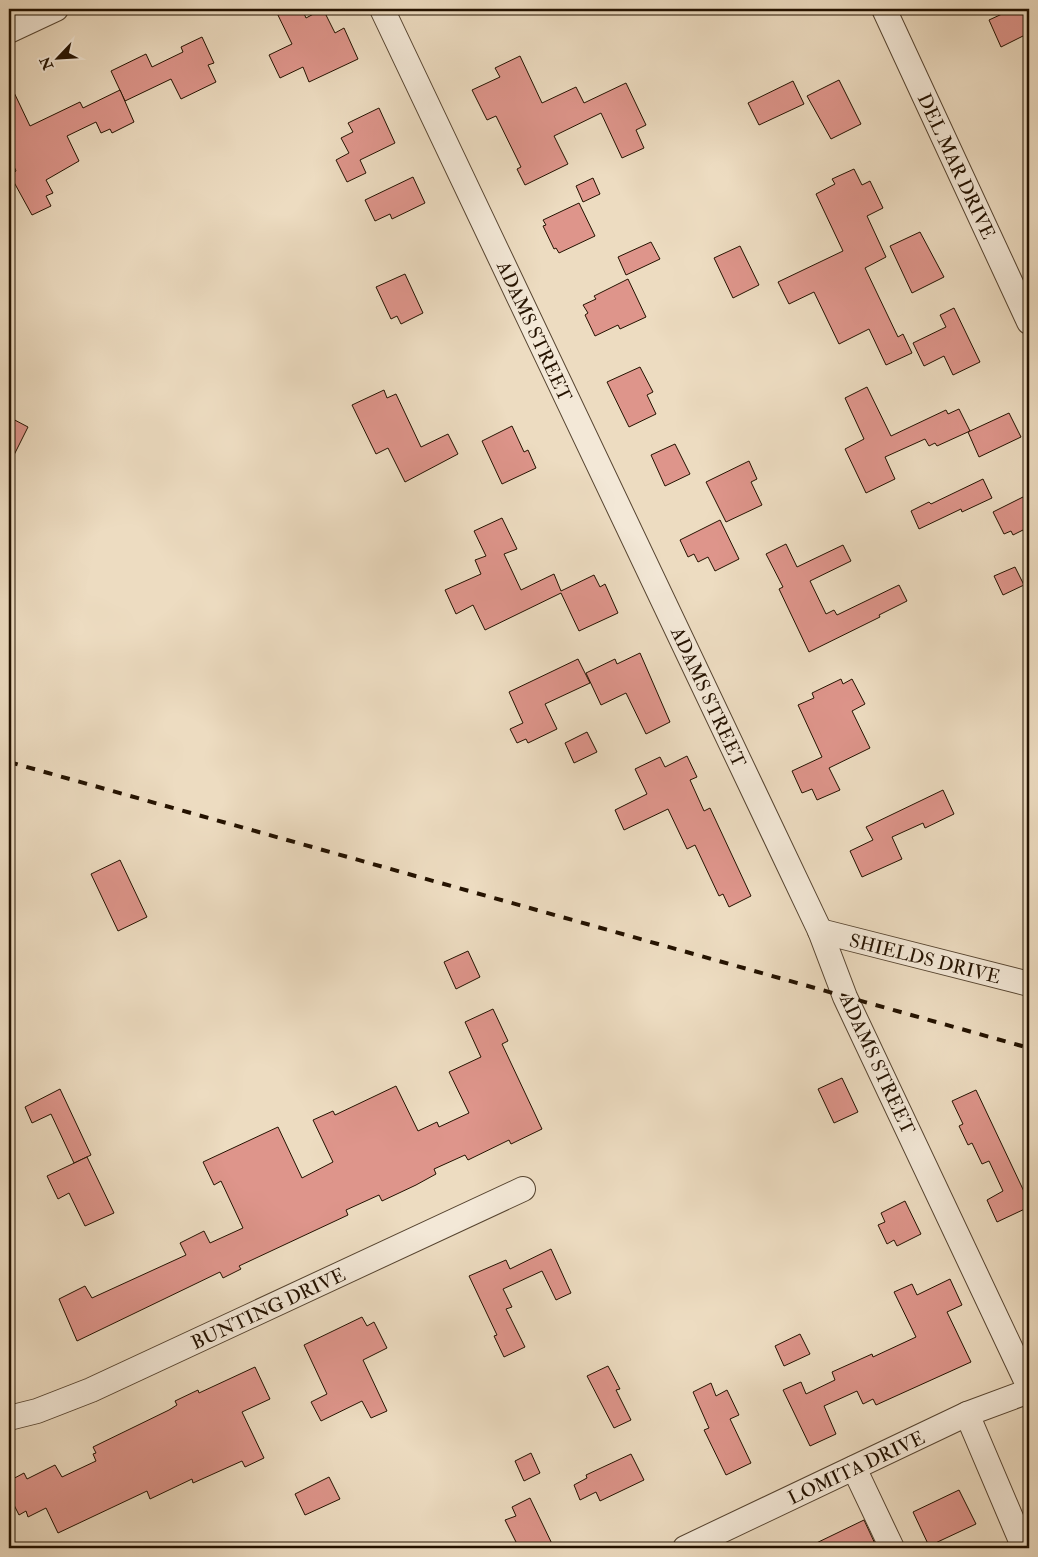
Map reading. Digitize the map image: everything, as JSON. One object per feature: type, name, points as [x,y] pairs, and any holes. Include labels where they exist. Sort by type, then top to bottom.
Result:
[{"type":"street","points":[[9,31],[56,9]]},
{"type":"street","name":"ADAMS STREET","points":[[382,9],[820,932],[845,997],[1029,1387]]},
{"type":"street","name":"DEL MAR DRIVE","points":[[884,9],[1029,322]]},
{"type":"street","name":"SHIELDS DRIVE","points":[[820,932],[1029,984]]},
{"type":"street","name":"BUNTING DRIVE","points":[[9,1418],[37,1411],[91,1390],[524,1189]]},
{"type":"street","name":"LOMITA DRIVE","points":[[696,1546],[967,1414],[1029,1391]]},
{"type":"street","points":[[967,1414],[1024,1548]]},
{"type":"street","points":[[854,1468],[892,1548]]},
{"type":"building","points":[[275,9],[302,9],[306,18],[323,9],[335,33],[344,28],[358,59],[309,82],[303,67],[280,78],[269,55],[292,44]]},
{"type":"building","points":[[1000,9],[1029,9],[1029,33],[1001,47],[989,20],[1002,14]]},
{"type":"building","points":[[202,37],[214,63],[208,65],[216,82],[181,99],[171,79],[125,101],[111,71],[146,54],[152,67],[183,52],[181,47]]},
{"type":"building","points":[[520,56],[542,103],[576,87],[584,103],[626,83],[646,125],[636,130],[644,148],[622,158],[601,113],[554,136],[568,164],[525,185],[517,169],[521,167],[496,116],[487,120],[472,90],[500,77],[495,68]]},
{"type":"building","points":[[839,80],[861,124],[831,139],[807,96]]},
{"type":"building","points":[[793,81],[804,104],[759,125],[748,103]]},
{"type":"building","points":[[9,82],[30,126],[80,102],[83,108],[120,90],[134,122],[112,133],[110,129],[101,133],[96,122],[67,136],[79,161],[46,180],[53,193],[46,196],[51,206],[32,215],[10,175],[16,171],[9,155]]},
{"type":"building","points":[[379,108],[395,143],[360,160],[366,173],[347,182],[336,160],[349,153],[341,138],[353,132],[348,123]]},
{"type":"building","points":[[854,169],[862,185],[870,181],[883,208],[867,216],[886,257],[865,268],[898,337],[903,334],[912,353],[886,365],[869,329],[839,344],[814,292],[789,304],[778,282],[843,251],[816,194],[835,184],[832,179]]},
{"type":"building","points":[[413,177],[425,203],[392,219],[390,214],[375,221],[365,200]]},
{"type":"building","points":[[593,178],[600,194],[583,202],[576,186]]},
{"type":"building","points":[[579,203],[595,236],[559,253],[556,248],[554,249],[543,226],[546,225],[543,220]]},
{"type":"building","points":[[920,232],[944,277],[912,293],[890,246]]},
{"type":"building","points":[[651,242],[660,259],[626,275],[618,257]]},
{"type":"building","points":[[740,246],[759,285],[733,298],[714,258]]},
{"type":"building","points":[[405,274],[423,313],[401,324],[397,316],[391,319],[376,287]]},
{"type":"building","points":[[628,279],[646,317],[620,329],[618,325],[595,336],[585,315],[588,313],[583,305],[596,299],[594,296]]},
{"type":"building","points":[[954,308],[980,362],[953,375],[944,356],[924,366],[913,343],[946,327],[940,315]]},
{"type":"building","points":[[640,367],[653,392],[647,395],[656,414],[629,427],[607,382]]},
{"type":"building","points":[[867,387],[891,436],[946,410],[948,414],[959,409],[970,431],[937,446],[935,443],[929,446],[925,439],[885,457],[895,479],[866,493],[845,449],[864,439],[845,398]]},
{"type":"building","points":[[384,390],[387,398],[396,394],[421,447],[448,434],[458,454],[405,482],[388,448],[376,454],[352,405]]},
{"type":"building","points":[[1009,413],[1021,437],[979,457],[968,432]]},
{"type":"building","points":[[9,417],[28,427],[9,465]]},
{"type":"building","points":[[512,426],[524,452],[528,450],[536,468],[502,484],[482,441]]},
{"type":"building","points":[[675,444],[690,474],[665,486],[651,455]]},
{"type":"building","points":[[749,461],[757,479],[751,482],[762,505],[726,522],[706,482]]},
{"type":"building","points":[[983,479],[992,498],[962,512],[961,509],[919,529],[911,511],[929,502],[931,504]]},
{"type":"building","points":[[1029,494],[1029,527],[1013,535],[1011,531],[1004,534],[993,512]]},
{"type":"building","points":[[502,518],[517,549],[504,554],[521,590],[554,574],[561,591],[594,575],[600,587],[605,584],[618,613],[579,631],[561,593],[485,630],[473,605],[456,614],[445,590],[481,574],[475,560],[486,556],[474,531]]},
{"type":"building","points":[[720,520],[739,559],[715,571],[708,557],[698,562],[694,554],[688,557],[680,540]]},
{"type":"building","points":[[786,544],[797,567],[843,545],[851,561],[810,581],[826,614],[834,610],[837,615],[899,585],[907,601],[879,615],[880,617],[809,652],[779,589],[783,587],[766,554]]},
{"type":"building","points":[[1015,567],[1024,585],[1003,595],[994,576]]},
{"type":"building","points":[[640,653],[670,722],[646,734],[626,693],[601,705],[586,673],[615,659],[617,664]]},
{"type":"building","points":[[578,659],[590,683],[545,704],[557,729],[528,743],[526,739],[517,743],[510,729],[523,723],[509,692]]},
{"type":"building","points":[[841,679],[843,684],[852,679],[865,704],[852,711],[870,748],[829,768],[840,790],[817,800],[812,789],[802,793],[792,771],[822,757],[798,705],[814,698],[812,693]]},
{"type":"building","points":[[587,732],[597,752],[574,763],[565,743]]},
{"type":"building","points":[[687,756],[697,777],[690,780],[704,811],[710,808],[751,896],[729,907],[723,894],[719,896],[695,845],[687,849],[668,809],[624,830],[615,810],[647,794],[635,769],[660,757],[665,767]]},
{"type":"building","points":[[943,790],[954,814],[925,828],[923,823],[892,837],[902,859],[862,877],[850,851],[873,840],[866,827]]},
{"type":"building","points":[[120,860],[147,917],[118,931],[91,874]]},
{"type":"building","points":[[468,951],[480,977],[456,989],[444,962]]},
{"type":"building","points":[[493,1009],[508,1041],[502,1044],[542,1129],[511,1144],[509,1140],[468,1160],[465,1155],[434,1169],[436,1174],[416,1185],[382,1201],[379,1195],[346,1210],[348,1215],[239,1266],[241,1269],[223,1278],[220,1272],[77,1341],[59,1299],[85,1286],[92,1298],[186,1255],[180,1243],[204,1231],[210,1243],[243,1228],[221,1181],[214,1185],[203,1162],[278,1127],[302,1178],[333,1162],[313,1120],[333,1111],[335,1115],[396,1086],[418,1131],[437,1122],[439,1127],[469,1113],[449,1072],[481,1057],[465,1022]]},
{"type":"building","points":[[842,1078],[858,1112],[834,1123],[818,1089]]},
{"type":"building","points":[[60,1089],[91,1155],[74,1163],[51,1114],[32,1123],[25,1107]]},
{"type":"building","points":[[976,1090],[1029,1202],[1029,1207],[997,1222],[987,1200],[1003,1191],[989,1161],[982,1164],[972,1143],[968,1145],[959,1126],[963,1124],[952,1101]]},
{"type":"building","points":[[87,1157],[114,1213],[85,1226],[69,1193],[58,1199],[47,1176]]},
{"type":"building","points":[[905,1201],[921,1234],[897,1246],[894,1240],[887,1244],[878,1225],[885,1222],[881,1213]]},
{"type":"building","points":[[551,1249],[571,1293],[556,1300],[542,1271],[503,1289],[512,1307],[506,1309],[525,1347],[504,1357],[494,1336],[497,1335],[469,1276],[506,1260],[510,1269]]},
{"type":"building","points":[[950,1279],[962,1305],[947,1312],[971,1362],[876,1405],[873,1399],[863,1404],[857,1391],[824,1406],[836,1434],[810,1446],[783,1390],[801,1382],[806,1394],[835,1380],[832,1372],[872,1354],[873,1357],[916,1337],[894,1292],[912,1284],[917,1295]]},
{"type":"building","points":[[362,1317],[367,1326],[374,1322],[387,1348],[363,1360],[387,1411],[371,1418],[362,1401],[321,1421],[311,1402],[327,1394],[304,1345]]},
{"type":"building","points":[[800,1334],[810,1354],[784,1366],[775,1346]]},
{"type":"building","points":[[608,1366],[620,1389],[616,1390],[631,1420],[614,1428],[587,1376]]},
{"type":"building","points":[[255,1367],[270,1399],[242,1412],[264,1458],[245,1467],[242,1461],[193,1483],[192,1479],[150,1499],[147,1491],[58,1533],[46,1508],[28,1517],[26,1511],[19,1515],[9,1495],[9,1481],[24,1473],[27,1479],[55,1465],[62,1477],[96,1461],[93,1454],[96,1453],[93,1447],[169,1410],[177,1405],[175,1401],[198,1390],[199,1393]]},
{"type":"building","points":[[711,1383],[716,1396],[727,1390],[739,1415],[730,1419],[751,1463],[726,1475],[704,1430],[709,1428],[693,1392]]},
{"type":"building","points":[[531,1453],[540,1473],[524,1481],[515,1461]]},
{"type":"building","points":[[631,1454],[644,1480],[600,1501],[596,1492],[580,1500],[574,1485],[587,1478],[586,1475]]},
{"type":"building","points":[[329,1477],[340,1499],[305,1515],[295,1494]]},
{"type":"building","points":[[959,1490],[976,1524],[929,1546],[913,1512]]},
{"type":"building","points":[[530,1498],[554,1548],[519,1548],[505,1520],[516,1516],[512,1507]]},
{"type":"building","points":[[864,1520],[877,1548],[806,1548]]},
{"type":"railway","points":[[9,762],[1029,1048]]}]
